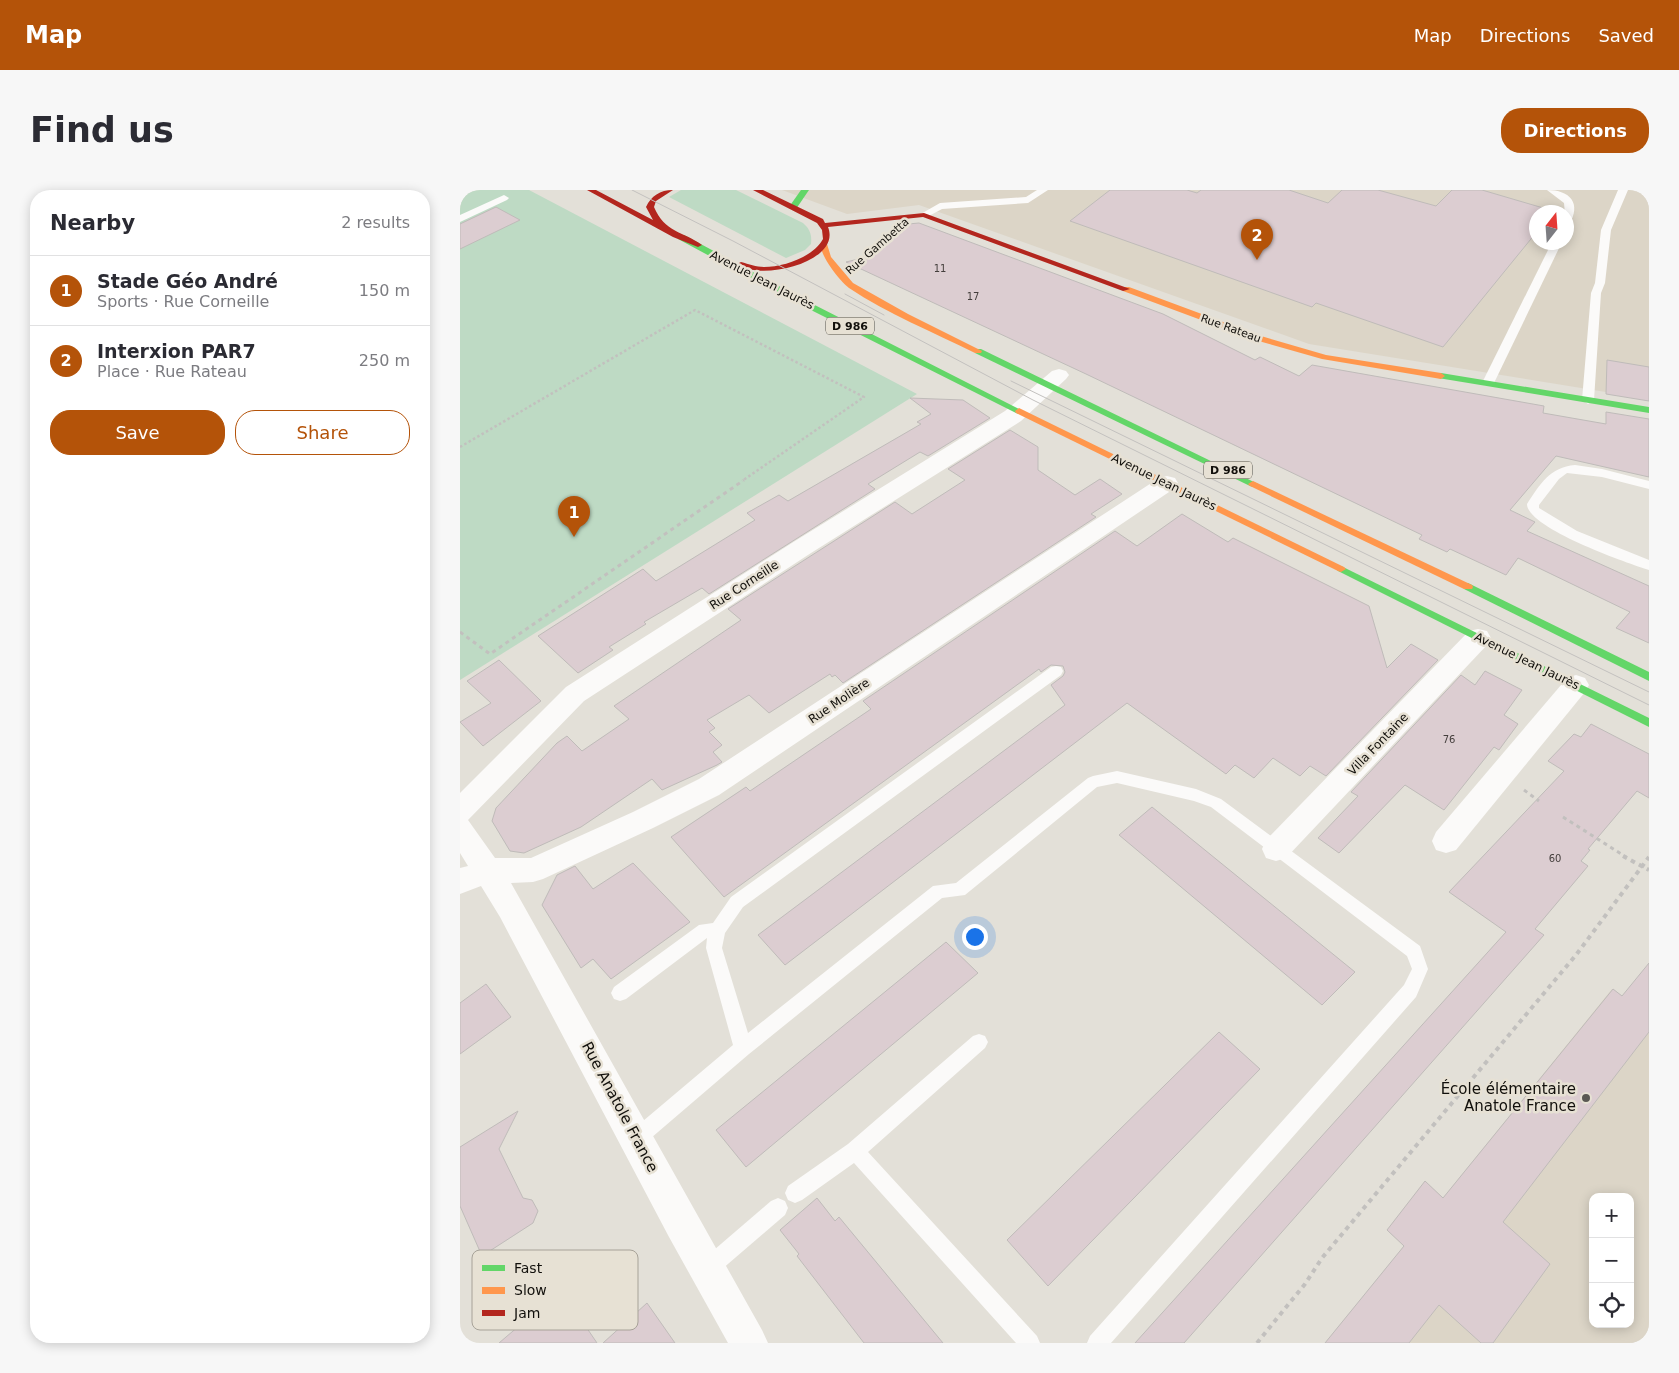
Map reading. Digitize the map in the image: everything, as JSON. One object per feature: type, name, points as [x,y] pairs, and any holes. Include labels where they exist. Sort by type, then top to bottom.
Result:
[{"type":"main road","points":[[591,190],[681,237],[747,267],[761,269],[782,267],[808,257],[824,246],[827,236],[824,225],[757,190]]},
{"type":"main road","points":[[661,227],[654,220],[650,207],[653,200],[669,190]]},
{"type":"main road","points":[[793,208],[805,190]]},
{"type":"main road","name":"Rue Rateau","points":[[824,225],[924,215],[1258,338],[1325,357],[1649,410]]},
{"type":"main road","name":"Avenue Jean Jaurès","points":[[681,237],[790,295],[1020,411],[1576,685],[1649,723]]},
{"type":"main road","name":"D 986","points":[[824,246],[826,257],[842,276],[850,284],[880,302],[1054,379],[1535,618],[1649,678]]},
{"type":"street","name":"Rue Corneille","points":[[460,811],[575,694],[803,547],[1020,411],[1054,379]]},
{"type":"street","name":"Rue Molière","points":[[474,876],[533,870],[652,816],[709,787],[1168,483]]},
{"type":"street","name":"Villa Fontaine","points":[[1276,849],[1478,638]]},
{"type":"street","points":[[1446,841],[1576,685]]},
{"type":"street","name":"Rue Anatole France","points":[[460,829],[474,876],[512,908],[749,1343]]},
{"type":"lane","points":[[924,215],[940,206],[1028,200],[1043,190]]},
{"type":"lane","points":[[1552,190],[1571,205]]},
{"type":"lane","points":[[1588,400],[1596,293],[1600,283],[1606,230],[1624,190]]},
{"type":"lane","points":[[460,219],[504,198]]},
{"type":"lane","points":[[1488,383],[1553,250]]},
{"type":"lane","points":[[1649,485],[1593,471],[1566,469],[1558,472],[1533,504],[1533,509],[1541,516],[1588,542],[1649,565]]},
{"type":"lane","points":[[743,1048],[714,948],[717,930],[737,902],[1056,671]]},
{"type":"lane","points":[[637,1138],[743,1048],[939,891],[959,890],[1093,782],[1117,777],[1196,795],[1216,803],[1414,950],[1420,969],[1410,991],[1097,1343]]},
{"type":"lane","points":[[620,993],[705,930],[717,930]]},
{"type":"lane","points":[[794,1193],[855,1151],[979,1042]]},
{"type":"lane","points":[[855,1151],[1030,1343]]},
{"type":"lane","points":[[707,1269],[778,1208]]},
{"type":"path","name":"Rue Gambetta","points":[[842,276],[912,216]]},
{"type":"path","points":[[460,448],[695,310],[864,397],[490,654],[460,632]]},
{"type":"path","points":[[1517,785],[1539,802]]},
{"type":"path","points":[[1563,817],[1649,870]]},
{"type":"path","points":[[1257,1343],[1305,1284],[1322,1258],[1576,955],[1649,857]]},
{"type":"shaded area","points":[[782,190],[1649,190],[1649,399],[1309,344],[919,205],[847,214]]},
{"type":"shaded area","name":"École élémentaire Anatole France","points":[[1612,989],[1649,1015],[1649,1343],[1325,1343],[1404,1246],[1387,1230],[1425,1181],[1443,1198]]},
{"type":"green space","points":[[460,190],[529,190],[917,394],[460,680]]},
{"type":"green space","points":[[681,190],[736,190],[803,223],[810,232],[811,244],[805,250],[786,258],[669,197]]},
{"type":"building","points":[[1110,190],[1187,190],[1197,193],[1201,190],[1289,190],[1328,203],[1342,190],[1378,190],[1436,206],[1452,190],[1482,190],[1533,205],[1529,205],[1529,241],[1443,347],[1316,303],[1312,307],[1070,221]]},
{"type":"building","points":[[496,207],[520,220],[460,249],[460,224]]},
{"type":"building","points":[[919,223],[1163,314],[1255,360],[1260,357],[1299,376],[1312,365],[1544,406],[1543,413],[1606,424],[1606,412],[1649,419],[1649,477],[1556,456],[1510,510],[1535,522],[1527,531],[1649,586],[1649,643],[1616,628],[1630,612],[1518,558],[1506,575],[1450,549],[1447,552],[1419,539],[1422,535],[1086,374],[846,262],[875,255],[908,224]]},
{"type":"building","points":[[1607,360],[1649,367],[1649,401],[1606,394]]},
{"type":"building","points":[[910,398],[963,400],[990,418],[928,456],[920,452],[868,484],[875,489],[709,594],[702,588],[644,622],[646,624],[609,647],[613,650],[578,673],[538,636],[643,569],[656,581],[755,520],[747,513],[779,495],[788,501],[921,424],[917,422],[931,414]]},
{"type":"building","points":[[1010,430],[1038,447],[1038,470],[1075,495],[1100,479],[1122,494],[1091,514],[1096,517],[843,683],[835,675],[832,677],[830,674],[769,713],[749,695],[707,720],[715,728],[709,732],[722,745],[713,752],[722,762],[717,765],[662,790],[652,779],[581,827],[524,853],[510,851],[492,821],[496,808],[557,743],[567,736],[582,751],[629,719],[614,706],[741,620],[728,609],[895,502],[912,514],[965,480],[948,469]]},
{"type":"building","points":[[1182,514],[1228,542],[1233,538],[1369,606],[1387,668],[1411,644],[1438,660],[1326,776],[1310,766],[1300,776],[1273,758],[1254,778],[1235,765],[1226,774],[1127,703],[785,965],[758,935],[1065,705],[1051,685],[1063,676],[1065,672],[1063,666],[1051,665],[1041,672],[1039,669],[724,897],[671,837],[746,787],[750,791],[871,709],[863,701],[1115,531],[1137,546]]},
{"type":"building","points":[[499,660],[541,701],[483,746],[460,722],[491,703],[467,681]]},
{"type":"building","points":[[1485,671],[1522,690],[1504,715],[1518,724],[1499,750],[1494,747],[1444,810],[1405,785],[1339,853],[1318,838],[1358,796],[1351,792],[1461,675],[1475,685]]},
{"type":"building","points":[[1591,724],[1649,754],[1649,798],[1637,791],[1588,849],[1590,850],[1581,861],[1588,866],[1535,929],[1544,935],[1184,1343],[1135,1343],[1506,932],[1449,892],[1564,771],[1548,761],[1574,734],[1581,737]]},
{"type":"building","points":[[1152,807],[1355,972],[1322,1005],[1119,835]]},
{"type":"building","points":[[633,863],[690,922],[611,979],[593,959],[581,968],[542,905],[557,875],[575,866],[593,889]]},
{"type":"building","points":[[946,942],[978,973],[746,1167],[716,1130]]},
{"type":"building","points":[[1649,963],[1649,1032],[1503,1222],[1550,1264],[1493,1343],[1481,1343],[1439,1305],[1409,1343],[1325,1343],[1404,1246],[1387,1230],[1425,1181],[1443,1198],[1613,989],[1622,996]]},
{"type":"building","points":[[486,984],[511,1017],[460,1054],[460,1003]]},
{"type":"building","points":[[1219,1032],[1260,1069],[1048,1286],[1007,1240]]},
{"type":"building","points":[[518,1111],[499,1149],[523,1198],[532,1200],[538,1211],[533,1223],[491,1250],[479,1250],[460,1206],[460,1147]]},
{"type":"building","points":[[817,1198],[835,1221],[839,1217],[943,1343],[864,1343],[797,1256],[799,1254],[780,1230]]},
{"type":"building","points":[[647,1303],[675,1343],[603,1343],[617,1330],[638,1330],[638,1311]]},
{"type":"building","points":[[514,1330],[588,1330],[597,1343],[499,1343]]},
{"type":"tram line","points":[[632,190],[733,241],[1033,400],[1649,705]]},
{"type":"tram line","points":[[845,294],[884,315]]},
{"type":"tram line","points":[[1011,381],[1649,692]]},
{"type":"traffic: fast","points":[[793,207],[805,190]]},
{"type":"traffic: fast","points":[[681,237],[798,300],[1019,411]]},
{"type":"traffic: fast","points":[[978,351],[1253,484]]},
{"type":"traffic: fast","points":[[1441,376],[1649,410]]},
{"type":"traffic: fast","points":[[1341,569],[1649,723]]},
{"type":"traffic: fast","points":[[1468,587],[1649,677]]},
{"type":"traffic: slow","points":[[824,246],[827,257],[850,285],[905,316],[978,351]]},
{"type":"traffic: slow","points":[[1126,289],[1258,338],[1325,357],[1441,376]]},
{"type":"traffic: slow","points":[[1019,411],[1341,569]]},
{"type":"traffic: slow","points":[[1253,484],[1468,587]]},
{"type":"traffic: jam","points":[[591,190],[661,227]]},
{"type":"traffic: jam","points":[[669,190],[653,200],[650,207],[653,215],[663,227],[683,239],[698,245]]},
{"type":"traffic: jam","points":[[741,264],[752,268],[764,269],[787,266],[816,252],[823,246],[826,239],[826,231],[820,221],[757,190]]},
{"type":"traffic: jam","points":[[824,225],[924,215],[1126,289]]},
{"type":"place","name":"Interxion PAR7","points":[[1257,260]]},
{"type":"place","name":"Stade Géo André","points":[[574,537]]},
{"type":"place","name":"École élémentaire Anatole France","points":[[1586,1098]]}]
